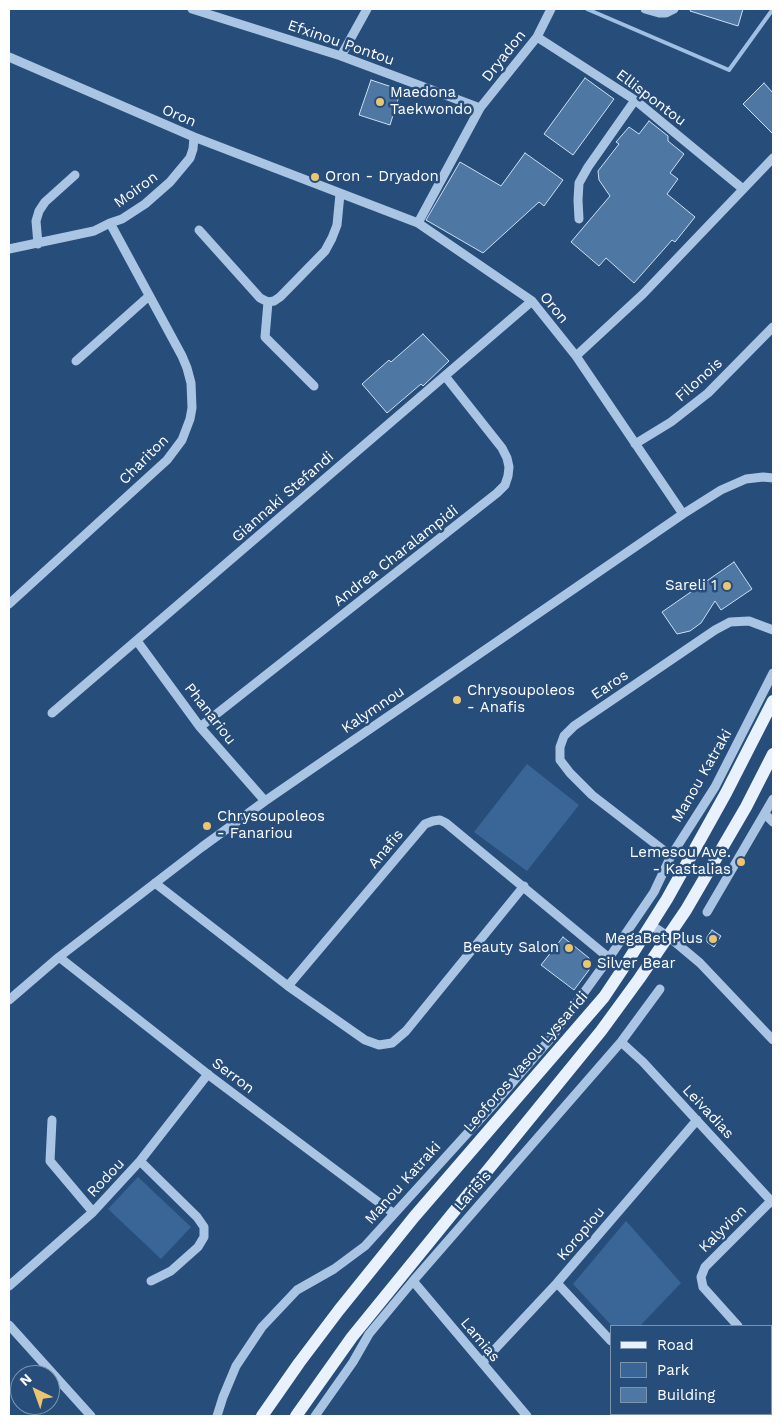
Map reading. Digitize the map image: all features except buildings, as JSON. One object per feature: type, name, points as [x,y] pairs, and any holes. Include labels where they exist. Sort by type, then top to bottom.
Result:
[{"type":"main road","name":"Leoforos Vasou Lyssaridi","points":[[262,1416],[339,1310],[414,1217],[604,997],[651,925],[726,793],[773,701]]},
{"type":"main road","points":[[296,1416],[352,1337],[601,1031],[669,937],[746,807],[773,754]]},
{"type":"street","name":"Efxinou Pontou","points":[[192,9],[212,12],[341,56],[480,108]]},
{"type":"street","points":[[341,56],[367,9]]},
{"type":"street","name":"Dryadon","points":[[418,224],[480,108],[537,37],[551,9]]},
{"type":"street","points":[[645,9],[666,13],[674,9]]},
{"type":"street","name":"Ellispontou","points":[[537,37],[635,100],[743,189]]},
{"type":"street","name":"Oron","points":[[9,57],[194,137],[418,224],[532,302],[576,356],[683,514]]},
{"type":"street","points":[[579,219],[579,183],[635,100]]},
{"type":"street","name":"Moiron","points":[[9,249],[94,231],[122,219],[138,209],[170,182],[190,158],[194,137]]},
{"type":"street","points":[[576,356],[643,294],[773,158]]},
{"type":"street","points":[[38,244],[36,221],[39,211],[45,202],[74,175]]},
{"type":"street","points":[[199,230],[260,298],[268,302],[274,301],[325,251],[336,225],[340,194]]},
{"type":"street","name":"Chariton","points":[[9,604],[167,460],[188,429],[192,408],[187,368],[177,344],[110,223]]},
{"type":"street","points":[[76,361],[149,296]]},
{"type":"street","points":[[268,302],[265,337],[314,386]]},
{"type":"street","name":"Giannaki Stefandi","points":[[52,714],[532,302]]},
{"type":"street","name":"Filonois","points":[[635,444],[670,422],[708,393],[773,327]]},
{"type":"street","name":"Andrea Charalampidi","points":[[200,727],[490,499],[505,485],[509,467],[502,448],[445,376]]},
{"type":"street","name":"Kalymnou","points":[[9,1000],[60,957],[155,883],[265,801],[683,514],[721,490],[746,479],[773,478]]},
{"type":"street","name":"Earos","points":[[671,856],[592,795],[570,773],[560,760],[560,748],[564,736],[574,726],[715,630],[730,622],[749,621],[773,630]]},
{"type":"street","name":"Phanariou","points":[[137,640],[200,727],[265,801]]},
{"type":"street","name":"Manou Katraki","points":[[217,1416],[236,1366],[262,1327],[298,1290],[334,1269],[365,1246],[551,1038],[610,958],[654,892],[671,856],[715,787],[773,673]]},
{"type":"street","points":[[707,912],[773,799]]},
{"type":"street","points":[[765,814],[773,822]]},
{"type":"street","name":"Anafis","points":[[288,986],[425,824],[440,820],[524,886],[610,958]]},
{"type":"street","points":[[155,883],[288,986],[365,1040],[379,1045],[392,1043],[406,1031],[524,886]]},
{"type":"street","points":[[651,925],[669,937],[700,963],[773,1040]]},
{"type":"street","name":"Serron","points":[[60,957],[208,1074],[393,1213]]},
{"type":"street","name":"Larisis","points":[[318,1415],[369,1334],[621,1042],[660,989]]},
{"type":"street","name":"Leivadias","points":[[621,1042],[643,1062],[772,1202]]},
{"type":"street","name":"Rodou","points":[[9,1286],[93,1212],[140,1161],[208,1074]]},
{"type":"street","points":[[52,1120],[50,1161],[93,1212]]},
{"type":"street","name":"Koropiou","points":[[482,1363],[557,1283],[697,1120]]},
{"type":"street","points":[[140,1161],[197,1216],[204,1226],[204,1237],[198,1247],[171,1271],[151,1281]]},
{"type":"street","name":"Kalyvion","points":[[737,1325],[711,1297],[703,1286],[701,1277],[705,1267],[772,1202]]},
{"type":"street","name":"Lamias","points":[[413,1281],[528,1416]]},
{"type":"street","points":[[557,1283],[610,1340]]},
{"type":"street","points":[[9,1325],[91,1416]]},
{"type":"green space","points":[[527,764],[579,805],[527,871],[474,832]]},
{"type":"green space","points":[[138,1177],[191,1227],[161,1259],[108,1209]]},
{"type":"green space","points":[[626,1221],[681,1283],[641,1325],[611,1325],[573,1284]]},
{"type":"waterway","points":[[587,9],[729,70],[773,9]]},
{"type":"place","name":"Maedona Taekwondo","points":[[380,102]]},
{"type":"place","name":"Oron - Dryadon","points":[[315,177]]},
{"type":"place","name":"Sareli 1","points":[[727,586]]},
{"type":"place","name":"Chrysoupoleos - Anafis","points":[[457,700]]},
{"type":"place","name":"Chrysoupoleos - Fanariou","points":[[207,826]]},
{"type":"place","name":"Lemesou Ave. - Kastalias","points":[[741,862]]},
{"type":"place","name":"MegaBet Plus","points":[[713,939]]},
{"type":"place","name":"Beauty Salon","points":[[569,948]]},
{"type":"place","name":"Silver Bear","points":[[587,964]]}]
